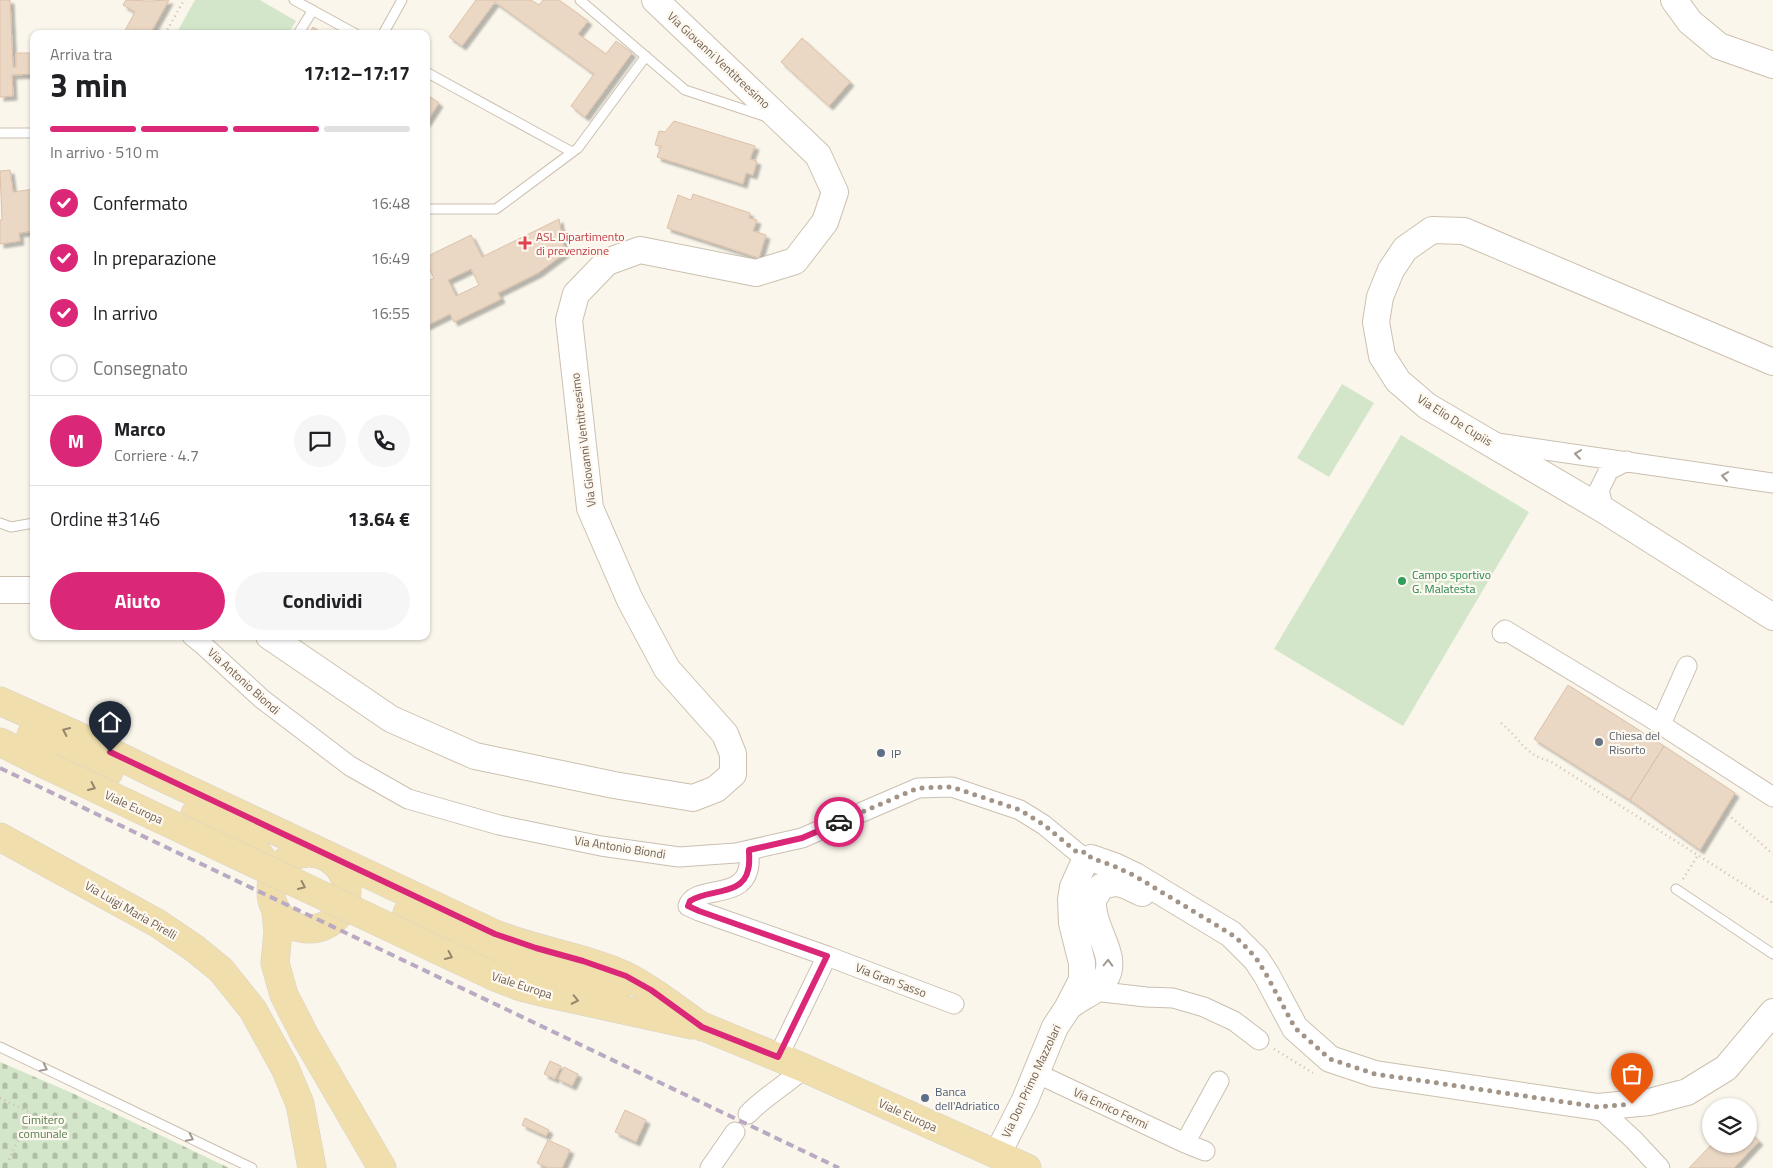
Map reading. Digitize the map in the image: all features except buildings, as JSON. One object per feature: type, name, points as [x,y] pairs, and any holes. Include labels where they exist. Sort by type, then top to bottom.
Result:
[{"type":"main road","name":"Viale Europa","points":[[0,701],[78,736],[495,934],[626,976],[651,990],[702,1027]]},
{"type":"main road","name":"Viale Europa","points":[[0,720],[228,829],[247,842],[259,854],[273,877]]},
{"type":"main road","name":"Viale Europa","points":[[0,742],[495,977],[541,992],[702,1027]]},
{"type":"main road","name":"Viale Europa","points":[[228,829],[245,832],[300,854]]},
{"type":"main road","name":"Via Luigi Maria Pirelli","points":[[0,837],[157,923],[187,943],[221,970],[253,1010],[285,1068],[300,1104],[312,1168]]},
{"type":"main road","points":[[276,912],[286,923],[300,929],[307,930],[325,926],[339,914],[346,902],[346,881],[336,864],[326,857],[313,853],[300,854],[284,862],[273,877],[270,895],[276,912],[278,932],[275,963],[284,995],[292,1011],[382,1168]]},
{"type":"main road","name":"Viale Europa","points":[[343,875],[398,906],[406,913],[497,956],[626,993],[702,1027],[804,1068],[1009,1162]]},
{"type":"main road","name":"Viale Europa","points":[[339,914],[370,908],[394,913],[406,913]]},
{"type":"main road","points":[[280,979],[291,948],[302,938],[307,930]]},
{"type":"street","name":"Via Giovanni Ventitreesimo","points":[[275,640],[391,719],[475,756],[614,785],[693,798],[716,789],[733,774],[733,754],[724,734],[667,669],[630,600],[590,508],[569,320],[576,294],[608,262],[640,250],[756,273],[795,260],[825,222],[835,192],[818,155],[655,0]]},
{"type":"street","points":[[1674,0],[1690,22],[1719,46],[1773,65]]},
{"type":"street","name":"Via Elio De Cupiis","points":[[1773,362],[1464,231],[1432,230],[1405,249],[1391,270],[1380,296],[1376,322],[1382,356],[1398,381],[1427,406],[1604,510],[1773,617]]},
{"type":"street","points":[[1488,442],[1773,483]]},
{"type":"street","points":[[1604,510],[1599,490],[1609,470],[1627,461]]},
{"type":"street","points":[[0,590],[30,590]]},
{"type":"street","points":[[1502,633],[1505,630],[1661,724],[1773,797]]},
{"type":"street","name":"Via Antonio Biondi","points":[[197,640],[262,700],[350,766],[408,799],[499,825],[611,847],[679,857],[736,853],[802,838],[918,788],[952,787],[1020,810],[1044,825],[1084,859]]},
{"type":"street","points":[[1661,724],[1687,666]]},
{"type":"street","name":"Via Gran Sasso","points":[[749,850],[748,869],[744,880],[731,889],[696,897],[690,901],[688,906],[954,1004]]},
{"type":"street","name":"Via Don Primo Mazzolari","points":[[1009,1162],[1008,1130],[1019,1113],[1055,1027],[1082,980],[1082,962],[1072,923],[1071,900],[1073,887],[1084,859],[1114,866],[1135,876],[1231,934],[1256,958],[1295,1028],[1330,1059],[1375,1074],[1598,1107]]},
{"type":"street","name":"Via Don Primo Mazzolari","points":[[1067,1009],[1078,999],[1094,991],[1105,979],[1110,968],[1109,954],[1096,920],[1092,903],[1101,887],[1112,882],[1124,885],[1143,894],[1184,919],[1231,934]]},
{"type":"street","points":[[778,1057],[827,956]]},
{"type":"street","points":[[1094,991],[1146,998],[1173,998],[1204,1008],[1234,1021],[1259,1040]]},
{"type":"street","points":[[1598,1107],[1649,1102],[1687,1092],[1726,1068],[1773,1012]]},
{"type":"street","points":[[748,1114],[761,1100],[804,1068]]},
{"type":"street","name":"Via Enrico Fermi","points":[[1036,1073],[1205,1151]]},
{"type":"street","points":[[1185,1143],[1219,1080]]},
{"type":"street","points":[[1598,1107],[1633,1139],[1660,1168]]},
{"type":"street","points":[[710,1168],[735,1132]]},
{"type":"lane","points":[[294,0],[349,30]]},
{"type":"lane","points":[[385,30],[402,0]]},
{"type":"lane","points":[[580,0],[685,90],[784,122]]},
{"type":"lane","points":[[300,30],[313,10]]},
{"type":"lane","points":[[430,209],[496,209],[578,148],[646,56]]},
{"type":"lane","points":[[430,74],[572,152]]},
{"type":"lane","points":[[0,133],[30,133]]},
{"type":"lane","points":[[0,523],[12,527],[30,524]]},
{"type":"lane","points":[[1676,889],[1773,954]]},
{"type":"lane","points":[[0,1047],[252,1168]]},
{"type":"path","points":[[167,30],[184,0]]},
{"type":"path","points":[[1501,723],[1511,731],[1521,746],[1542,759],[1550,761],[1773,902]]},
{"type":"path","points":[[1724,811],[1773,854]]},
{"type":"path","points":[[1676,889],[1698,855]]},
{"type":"path","points":[[0,1098],[31,1113],[5,1168]]},
{"type":"green space","points":[[195,0],[260,0],[296,21],[290,30],[178,30]]},
{"type":"green space","points":[[1342,384],[1374,403],[1329,477],[1297,458]]},
{"type":"green space","name":"Campo sportivo G. Malatesta","points":[[1401,435],[1529,512],[1403,726],[1274,649]]},
{"type":"green space","name":"Cimitero comunale","points":[[0,1062],[72,1093],[229,1168],[0,1168]]},
{"type":"railway","points":[[0,768],[839,1168]]},
{"type":"way so far","points":[[839,822],[918,788],[952,787],[1020,810],[1044,825],[1078,853],[1088,853],[1091,858],[1135,876],[1231,934],[1256,958],[1295,1028],[1330,1059],[1375,1074],[1598,1107],[1632,1104]]},
{"type":"place","name":"ASL Dipartimento di prevenzione","points":[[525,243]]},
{"type":"place","name":"Campo sportivo G. Malatesta","points":[[1402,581]]},
{"type":"place","name":"Chiesa del Risorto","points":[[1599,742]]},
{"type":"place","name":"IP","points":[[881,753]]},
{"type":"place","name":"Banca dell'Adriatico","points":[[925,1098]]},
{"type":"route","points":[[110,752],[495,934],[606,968],[626,976],[651,990],[702,1027],[778,1057],[827,956],[688,906],[690,901],[696,897],[731,889],[744,880],[748,869],[749,850],[802,838],[839,822]]}]
